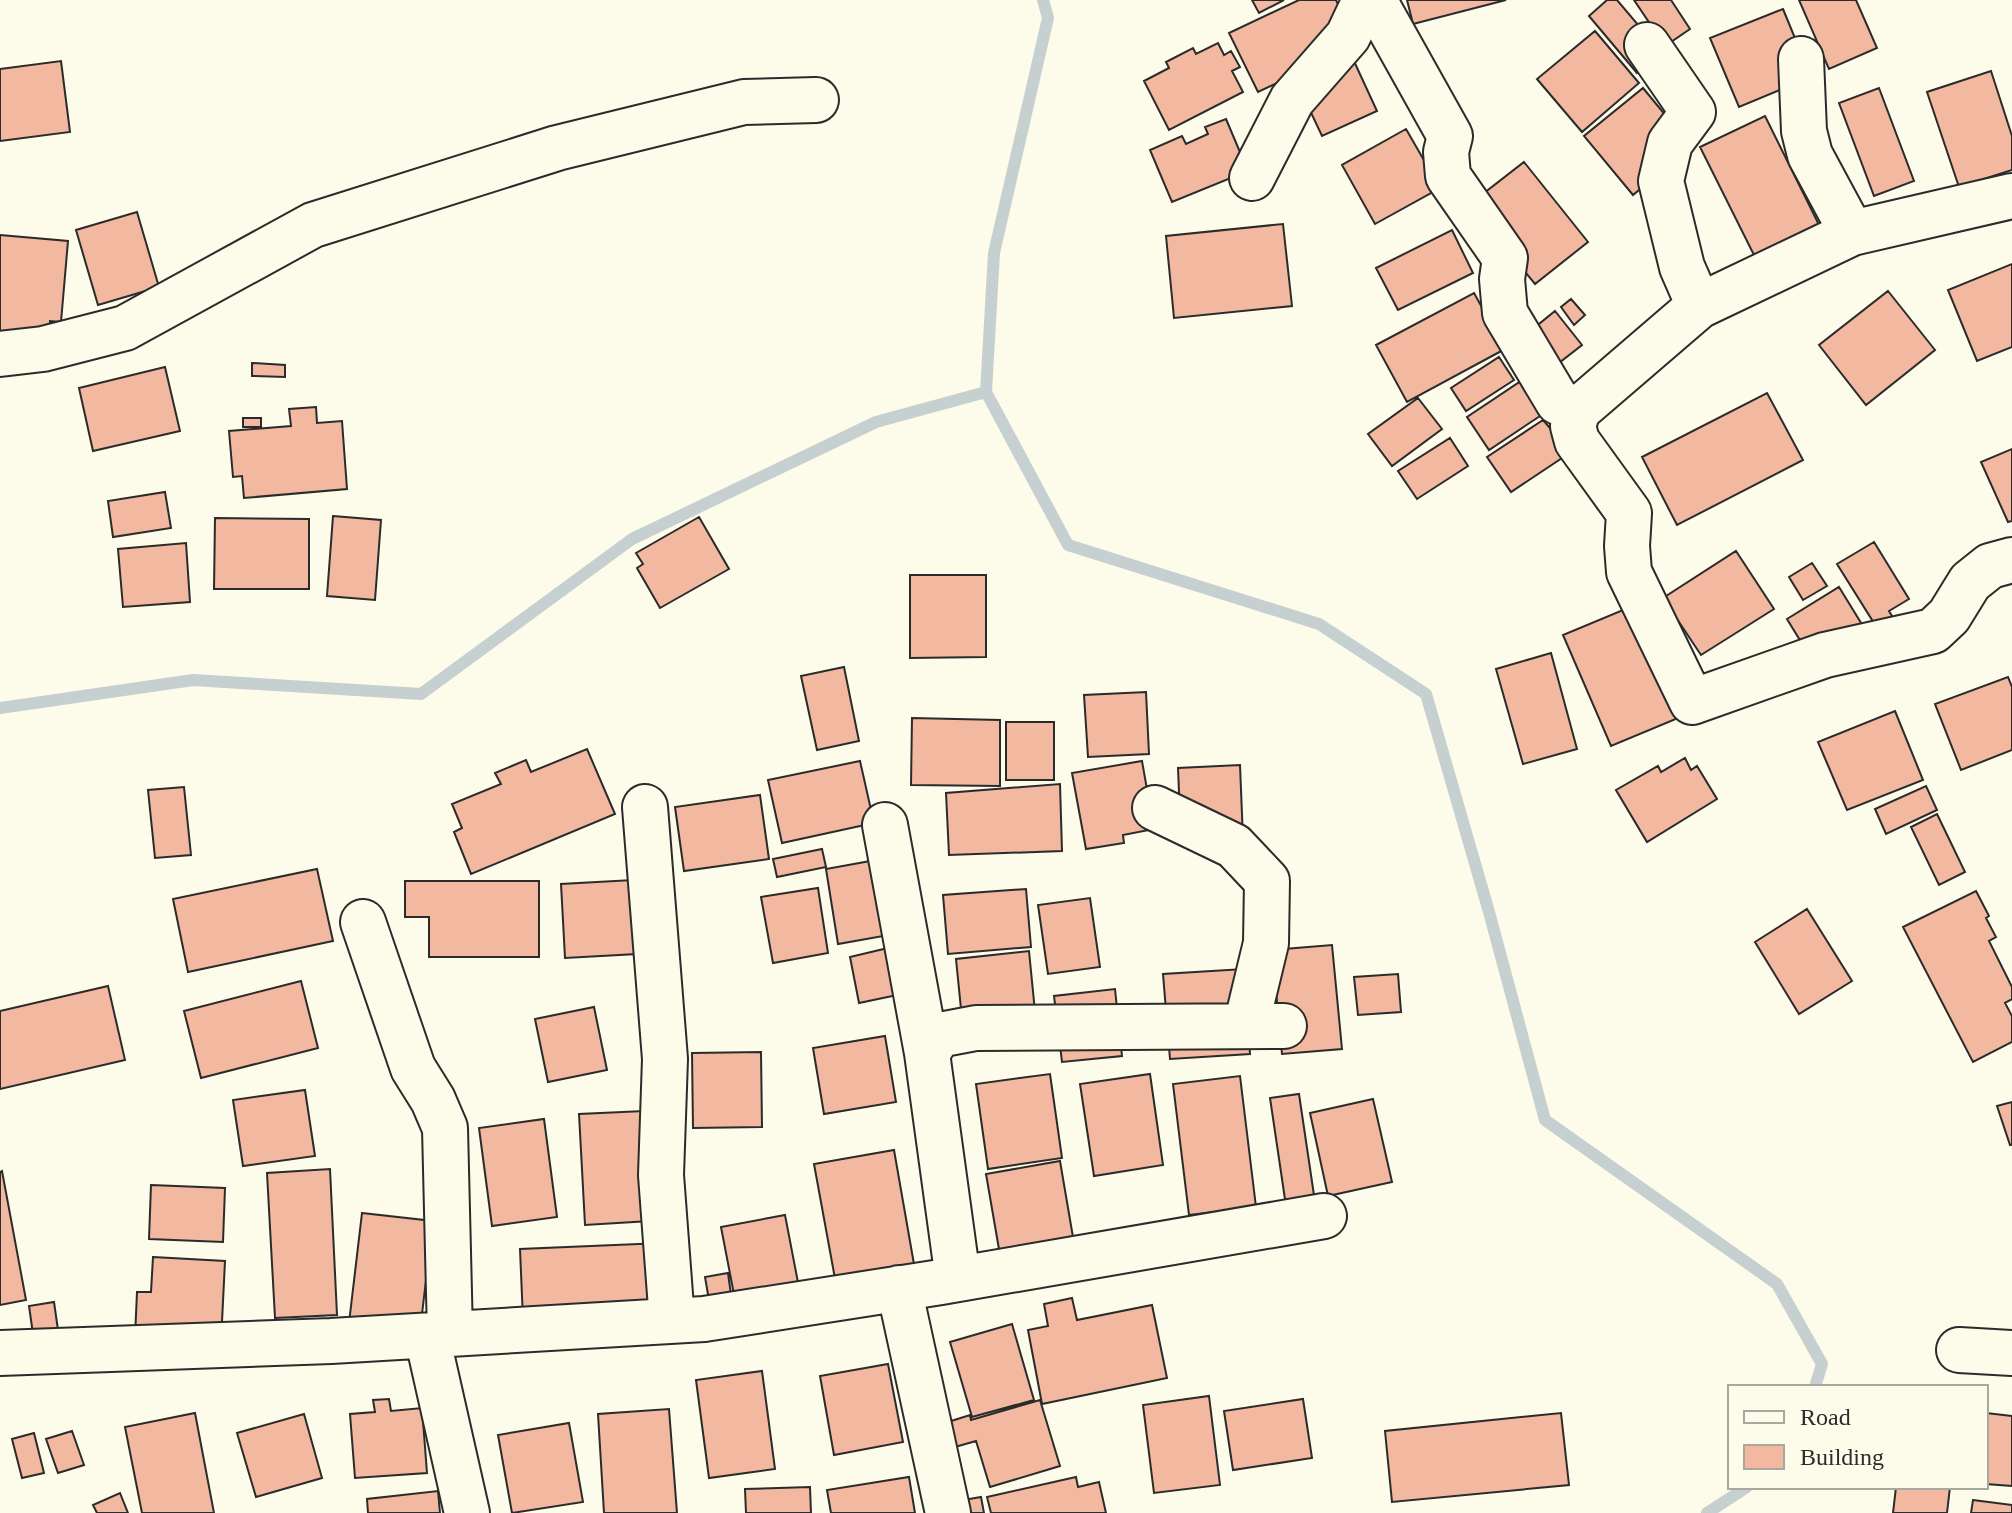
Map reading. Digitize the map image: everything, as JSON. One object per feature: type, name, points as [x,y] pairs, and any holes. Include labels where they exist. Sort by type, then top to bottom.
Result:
[{"type":"street","points":[[1252,178],[1292,100],[1348,36],[1365,0]]},
{"type":"street","points":[[1374,0],[1450,136],[1446,152],[1448,176],[1505,258],[1502,279],[1505,313],[1558,402],[1578,410]]},
{"type":"street","points":[[1647,45],[1693,112],[1670,143],[1661,181],[1682,267],[1699,306]]},
{"type":"street","points":[[1801,59],[1804,131],[1810,155],[1852,233]]},
{"type":"street","points":[[0,354],[43,349],[125,328],[313,225],[557,148],[744,102],[816,100]]},
{"type":"street","points":[[2012,196],[1852,233],[1699,306],[1578,410],[1573,426],[1577,441],[1629,513],[1629,572],[1692,702],[1825,655],[1933,631],[1949,616],[1970,582],[1990,566],[2012,560]]},
{"type":"street","points":[[645,807],[665,1059],[661,1175],[672,1321]]},
{"type":"street","points":[[927,1053],[939,1035],[976,1028],[1265,1026],[1267,881],[1234,846],[1155,808]]},
{"type":"street","points":[[885,825],[927,1053],[958,1279]]},
{"type":"street","points":[[363,922],[413,1068],[433,1100],[445,1128],[439,1335],[467,1513]]},
{"type":"street","points":[[0,1353],[439,1335],[704,1319],[1324,1216]]},
{"type":"street","points":[[899,1288],[948,1513]]},
{"type":"street","points":[[1959,1350],[2012,1353]]},
{"type":"building","points":[[1252,0],[1284,0],[1259,13]]},
{"type":"building","points":[[1299,0],[1336,0],[1357,45],[1258,92],[1229,33]]},
{"type":"building","points":[[1407,0],[1506,0],[1413,24]]},
{"type":"building","points":[[1607,0],[1617,0],[1662,53],[1637,73],[1589,16]]},
{"type":"building","points":[[1634,0],[1671,0],[1690,29],[1665,46]]},
{"type":"building","points":[[1799,0],[1856,0],[1877,48],[1829,69]]},
{"type":"building","points":[[1783,9],[1811,77],[1739,107],[1710,38]]},
{"type":"building","points":[[1595,31],[1639,83],[1582,132],[1537,79]]},
{"type":"building","points":[[1218,43],[1224,55],[1231,51],[1240,67],[1232,71],[1243,92],[1169,130],[1144,81],[1169,68],[1166,62],[1193,48],[1196,54]]},
{"type":"building","points":[[1353,59],[1377,111],[1322,136],[1298,85]]},
{"type":"building","points":[[61,61],[70,132],[0,141],[0,69]]},
{"type":"building","points":[[1991,71],[2012,136],[2012,170],[1959,187],[1927,92]]},
{"type":"building","points":[[1643,88],[1691,146],[1633,195],[1584,136]]},
{"type":"building","points":[[1879,88],[1914,181],[1874,196],[1839,103]]},
{"type":"building","points":[[1765,116],[1828,243],[1764,275],[1700,147]]},
{"type":"building","points":[[1226,119],[1248,171],[1172,202],[1150,150],[1182,136],[1186,144],[1208,134],[1205,127]]},
{"type":"building","points":[[1406,129],[1440,188],[1375,224],[1342,165]]},
{"type":"building","points":[[1524,162],[1588,242],[1535,284],[1470,204]]},
{"type":"building","points":[[137,212],[159,287],[98,305],[76,230]]},
{"type":"building","points":[[1283,224],[1292,306],[1174,318],[1166,236]]},
{"type":"building","points":[[1452,230],[1473,273],[1398,310],[1376,268]]},
{"type":"building","points":[[0,235],[68,241],[61,322],[50,321],[50,335],[0,331]]},
{"type":"building","points":[[2012,264],[2012,347],[1977,361],[1948,290]]},
{"type":"building","points":[[1888,291],[1935,350],[1866,405],[1819,345]]},
{"type":"building","points":[[1474,293],[1505,349],[1407,402],[1376,345]]},
{"type":"building","points":[[1571,299],[1585,315],[1574,325],[1561,307]]},
{"type":"building","points":[[1555,311],[1582,345],[1555,366],[1528,333]]},
{"type":"building","points":[[1499,357],[1514,380],[1466,411],[1451,388]]},
{"type":"building","points":[[252,363],[285,365],[285,377],[252,376]]},
{"type":"building","points":[[165,367],[180,431],[93,451],[79,388]]},
{"type":"building","points":[[1521,381],[1543,414],[1489,450],[1467,417]]},
{"type":"building","points":[[1767,393],[1803,460],[1677,525],[1642,457]]},
{"type":"building","points":[[1418,398],[1442,429],[1392,466],[1368,434]]},
{"type":"building","points":[[316,407],[317,423],[342,421],[347,489],[244,498],[242,476],[233,477],[229,431],[291,426],[289,409]]},
{"type":"building","points":[[243,418],[261,418],[261,427],[243,427]]},
{"type":"building","points":[[1543,420],[1571,452],[1511,492],[1487,457]]},
{"type":"building","points":[[1450,438],[1468,466],[1417,499],[1398,471]]},
{"type":"building","points":[[2012,449],[2012,521],[2008,522],[1981,462]]},
{"type":"building","points":[[165,492],[171,528],[113,537],[108,501]]},
{"type":"building","points":[[333,516],[381,520],[375,600],[327,596]]},
{"type":"building","points":[[699,517],[729,569],[660,608],[637,568],[643,564],[636,553]]},
{"type":"building","points":[[215,518],[309,519],[309,589],[214,589]]},
{"type":"building","points":[[1874,542],[1909,599],[1889,611],[1895,621],[1879,631],[1837,564]]},
{"type":"building","points":[[186,543],[190,602],[123,607],[118,549]]},
{"type":"building","points":[[1736,551],[1774,609],[1701,655],[1663,598]]},
{"type":"building","points":[[1812,563],[1827,586],[1803,600],[1789,577]]},
{"type":"building","points":[[910,575],[986,575],[986,657],[910,658]]},
{"type":"building","points":[[1839,587],[1866,631],[1814,663],[1787,619]]},
{"type":"building","points":[[1635,605],[1683,716],[1611,746],[1563,635]]},
{"type":"building","points":[[1551,653],[1577,749],[1523,764],[1496,669]]},
{"type":"building","points":[[844,667],[859,741],[817,750],[801,676]]},
{"type":"building","points":[[2008,677],[2012,687],[2012,750],[1961,770],[1935,704]]},
{"type":"building","points":[[1146,692],[1149,754],[1088,757],[1084,695]]},
{"type":"building","points":[[1895,711],[1923,780],[1847,810],[1818,742]]},
{"type":"building","points":[[912,718],[1000,720],[1000,786],[911,785]]},
{"type":"building","points":[[1006,722],[1054,722],[1054,780],[1006,780]]},
{"type":"building","points":[[587,749],[615,814],[471,874],[454,832],[462,828],[452,804],[501,784],[495,773],[526,760],[531,772]]},
{"type":"building","points":[[1685,758],[1691,770],[1697,766],[1717,799],[1647,842],[1616,790],[1658,766],[1661,772]]},
{"type":"building","points":[[860,761],[874,823],[782,843],[768,780]]},
{"type":"building","points":[[1142,761],[1154,829],[1123,835],[1124,843],[1086,849],[1072,773]]},
{"type":"building","points":[[1240,765],[1243,839],[1181,841],[1178,768]]},
{"type":"building","points":[[1060,784],[1062,851],[949,855],[946,793]]},
{"type":"building","points":[[1926,786],[1937,810],[1886,834],[1875,809]]},
{"type":"building","points":[[184,787],[191,855],[155,858],[148,790]]},
{"type":"building","points":[[760,795],[769,859],[684,871],[675,807]]},
{"type":"building","points":[[1937,814],[1965,872],[1939,885],[1911,827]]},
{"type":"building","points":[[822,849],[826,867],[777,877],[773,859]]},
{"type":"building","points":[[876,860],[889,935],[838,944],[826,869]]},
{"type":"building","points":[[317,869],[333,941],[188,972],[173,899]]},
{"type":"building","points":[[633,880],[637,954],[565,958],[561,884]]},
{"type":"building","points":[[405,881],[539,881],[539,957],[429,957],[429,917],[405,917]]},
{"type":"building","points":[[818,888],[828,953],[773,963],[761,897]]},
{"type":"building","points":[[1026,889],[1031,947],[948,954],[943,895]]},
{"type":"building","points":[[1976,891],[1996,937],[1989,941],[2012,987],[2012,999],[2005,1003],[2012,1016],[2012,1042],[1973,1062],[1903,927]]},
{"type":"building","points":[[1090,898],[1100,967],[1048,974],[1038,905]]},
{"type":"building","points":[[1807,909],[1852,981],[1799,1014],[1755,942]]},
{"type":"building","points":[[1332,945],[1342,1049],[1282,1054],[1272,950]]},
{"type":"building","points":[[892,947],[902,994],[859,1003],[850,957]]},
{"type":"building","points":[[1029,951],[1038,1042],[965,1049],[956,959]]},
{"type":"building","points":[[1244,969],[1250,1054],[1170,1059],[1163,974]]},
{"type":"building","points":[[1398,974],[1401,1012],[1358,1015],[1354,977]]},
{"type":"building","points":[[301,981],[318,1048],[201,1078],[184,1011]]},
{"type":"building","points":[[108,986],[125,1060],[0,1089],[0,1011]]},
{"type":"building","points":[[1115,989],[1122,1056],[1062,1062],[1054,996]]},
{"type":"building","points":[[594,1007],[607,1070],[548,1082],[535,1019]]},
{"type":"building","points":[[885,1036],[896,1102],[824,1114],[813,1048]]},
{"type":"building","points":[[761,1052],[762,1127],[693,1128],[692,1053]]},
{"type":"building","points":[[1050,1074],[1062,1158],[988,1169],[976,1084]]},
{"type":"building","points":[[1150,1074],[1163,1165],[1094,1176],[1080,1084]]},
{"type":"building","points":[[1240,1076],[1256,1207],[1189,1215],[1173,1084]]},
{"type":"building","points":[[305,1090],[315,1156],[243,1166],[233,1100]]},
{"type":"building","points":[[1299,1094],[1315,1202],[1286,1206],[1270,1098]]},
{"type":"building","points":[[1373,1099],[1392,1182],[1328,1196],[1310,1113]]},
{"type":"building","points":[[2012,1102],[2012,1145],[2010,1145],[1997,1106]]},
{"type":"building","points":[[644,1111],[650,1221],[585,1225],[579,1114]]},
{"type":"building","points":[[544,1119],[557,1217],[492,1226],[479,1128]]},
{"type":"building","points":[[894,1150],[915,1270],[836,1284],[814,1164]]},
{"type":"building","points":[[1060,1161],[1074,1243],[1000,1255],[986,1174]]},
{"type":"building","points":[[330,1169],[337,1315],[275,1318],[267,1173]]},
{"type":"building","points":[[0,1172],[26,1300],[0,1305]]},
{"type":"building","points":[[151,1185],[225,1188],[223,1242],[149,1239]]},
{"type":"building","points":[[362,1213],[433,1221],[420,1331],[349,1323]]},
{"type":"building","points":[[785,1215],[801,1298],[737,1310],[721,1227]]},
{"type":"building","points":[[662,1243],[665,1313],[523,1320],[520,1249]]},
{"type":"building","points":[[153,1257],[225,1261],[221,1342],[135,1337],[137,1292],[151,1292]]},
{"type":"building","points":[[728,1273],[733,1309],[711,1312],[705,1277]]},
{"type":"building","points":[[1072,1298],[1077,1320],[1152,1305],[1167,1378],[1042,1404],[1028,1330],[1048,1326],[1044,1304]]},
{"type":"building","points":[[54,1302],[58,1330],[33,1334],[29,1306]]},
{"type":"building","points":[[1012,1324],[1034,1400],[972,1417],[950,1342]]},
{"type":"building","points":[[888,1364],[903,1442],[834,1455],[820,1376]]},
{"type":"building","points":[[762,1371],[775,1469],[709,1478],[696,1380]]},
{"type":"building","points":[[1209,1396],[1220,1485],[1154,1493],[1143,1405]]},
{"type":"building","points":[[389,1399],[391,1411],[422,1408],[427,1473],[355,1478],[350,1414],[375,1412],[373,1400]]},
{"type":"building","points":[[1303,1399],[1312,1458],[1233,1470],[1224,1411]]},
{"type":"building","points":[[1040,1400],[1060,1466],[990,1487],[976,1441],[955,1447],[948,1422],[970,1415],[971,1420]]},
{"type":"building","points":[[669,1409],[677,1513],[604,1513],[598,1414]]},
{"type":"building","points":[[195,1413],[214,1513],[142,1513],[125,1427]]},
{"type":"building","points":[[1561,1413],[1569,1485],[1392,1502],[1385,1431]]},
{"type":"building","points":[[1988,1413],[2012,1416],[2012,1486],[1988,1484]]},
{"type":"building","points":[[304,1414],[322,1478],[256,1497],[237,1433]]},
{"type":"building","points":[[569,1423],[583,1502],[512,1513],[498,1435]]},
{"type":"building","points":[[72,1431],[84,1465],[58,1473],[46,1439]]},
{"type":"building","points":[[34,1433],[44,1473],[22,1478],[12,1439]]},
{"type":"building","points":[[909,1477],[915,1513],[831,1513],[827,1490]]},
{"type":"building","points":[[1076,1477],[1078,1487],[1099,1482],[1106,1513],[991,1513],[987,1497]]},
{"type":"building","points":[[810,1487],[811,1513],[746,1513],[745,1489]]},
{"type":"building","points":[[1896,1489],[1950,1489],[1947,1513],[1893,1513]]},
{"type":"building","points":[[438,1491],[440,1513],[368,1513],[367,1499]]},
{"type":"building","points":[[120,1493],[128,1513],[97,1513],[93,1505]]},
{"type":"building","points":[[981,1497],[984,1513],[960,1513],[958,1501]]},
{"type":"building","points":[[1973,1500],[2012,1505],[2012,1513],[1971,1513]]},
{"type":"waterway","points":[[1043,0],[1048,18],[994,253],[986,392],[1068,545],[1319,624],[1426,694],[1545,1120],[1777,1284],[1822,1364],[1816,1385]]},
{"type":"waterway","points":[[0,708],[193,680],[421,694],[632,539],[876,422],[986,392]]},
{"type":"waterway","points":[[1707,1513],[1744,1489]]}]
